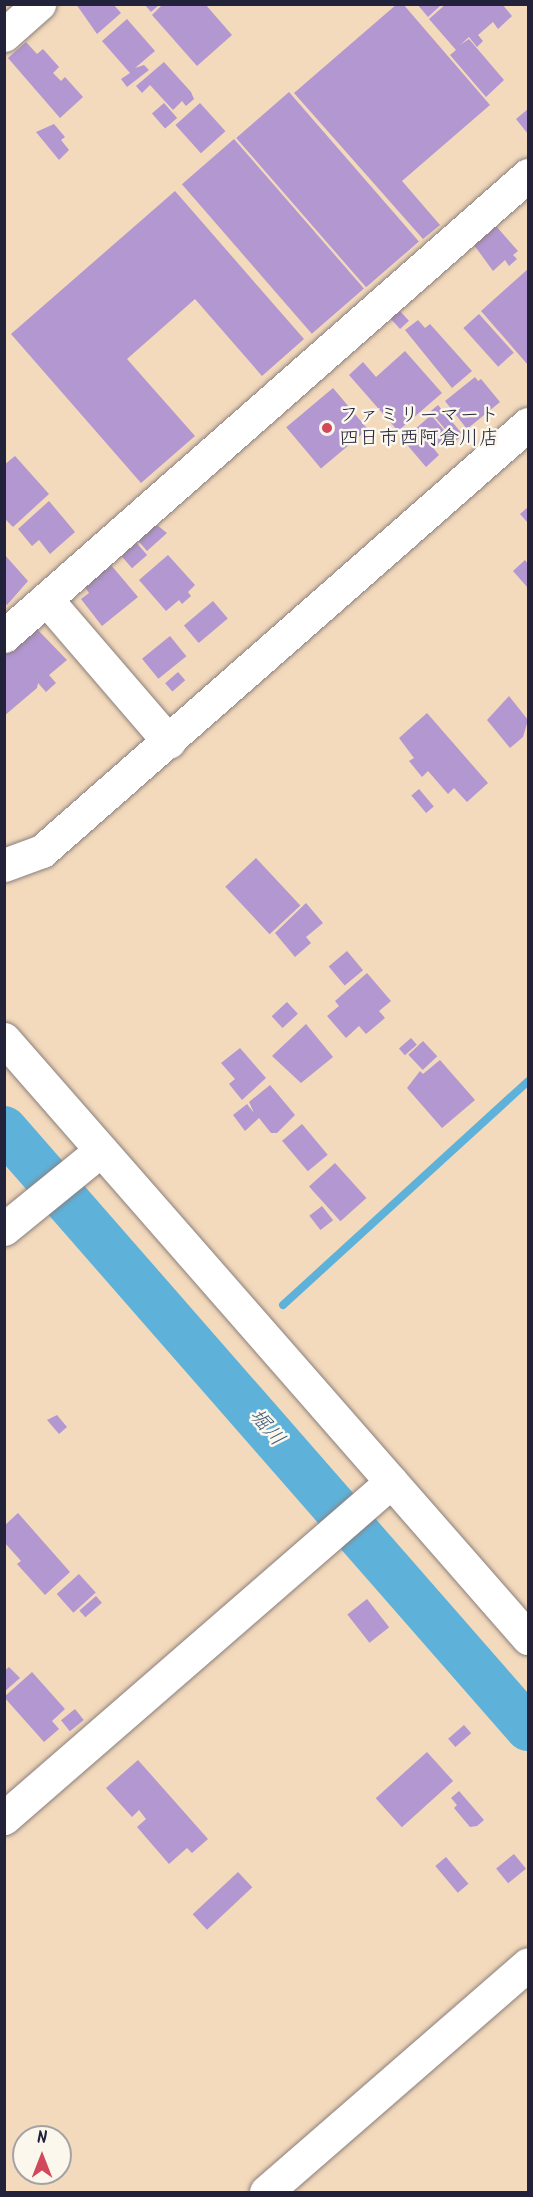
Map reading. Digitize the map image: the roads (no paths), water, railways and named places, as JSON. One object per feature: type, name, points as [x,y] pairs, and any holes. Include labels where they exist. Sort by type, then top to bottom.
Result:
[{"type":"street","points":[[4,35],[36,6]]},
{"type":"street","points":[[4,636],[528,176]]},
{"type":"street","points":[[4,865],[42,851],[170,742],[528,424]]},
{"type":"street","points":[[47,600],[170,742]]},
{"type":"street","points":[[4,1039],[91,1156],[381,1490],[528,1638]]},
{"type":"street","points":[[4,1229],[91,1156]]},
{"type":"street","points":[[4,1818],[381,1490]]},
{"type":"street","points":[[266,2193],[528,1964]]},
{"type":"waterway","points":[[283,1305],[528,1081]]},
{"type":"waterway","name":"堀川","points":[[4,1129],[528,1728]]},
{"type":"place","name":"ファミリーマート 四日市西阿倉川店","points":[[327,428]]}]
